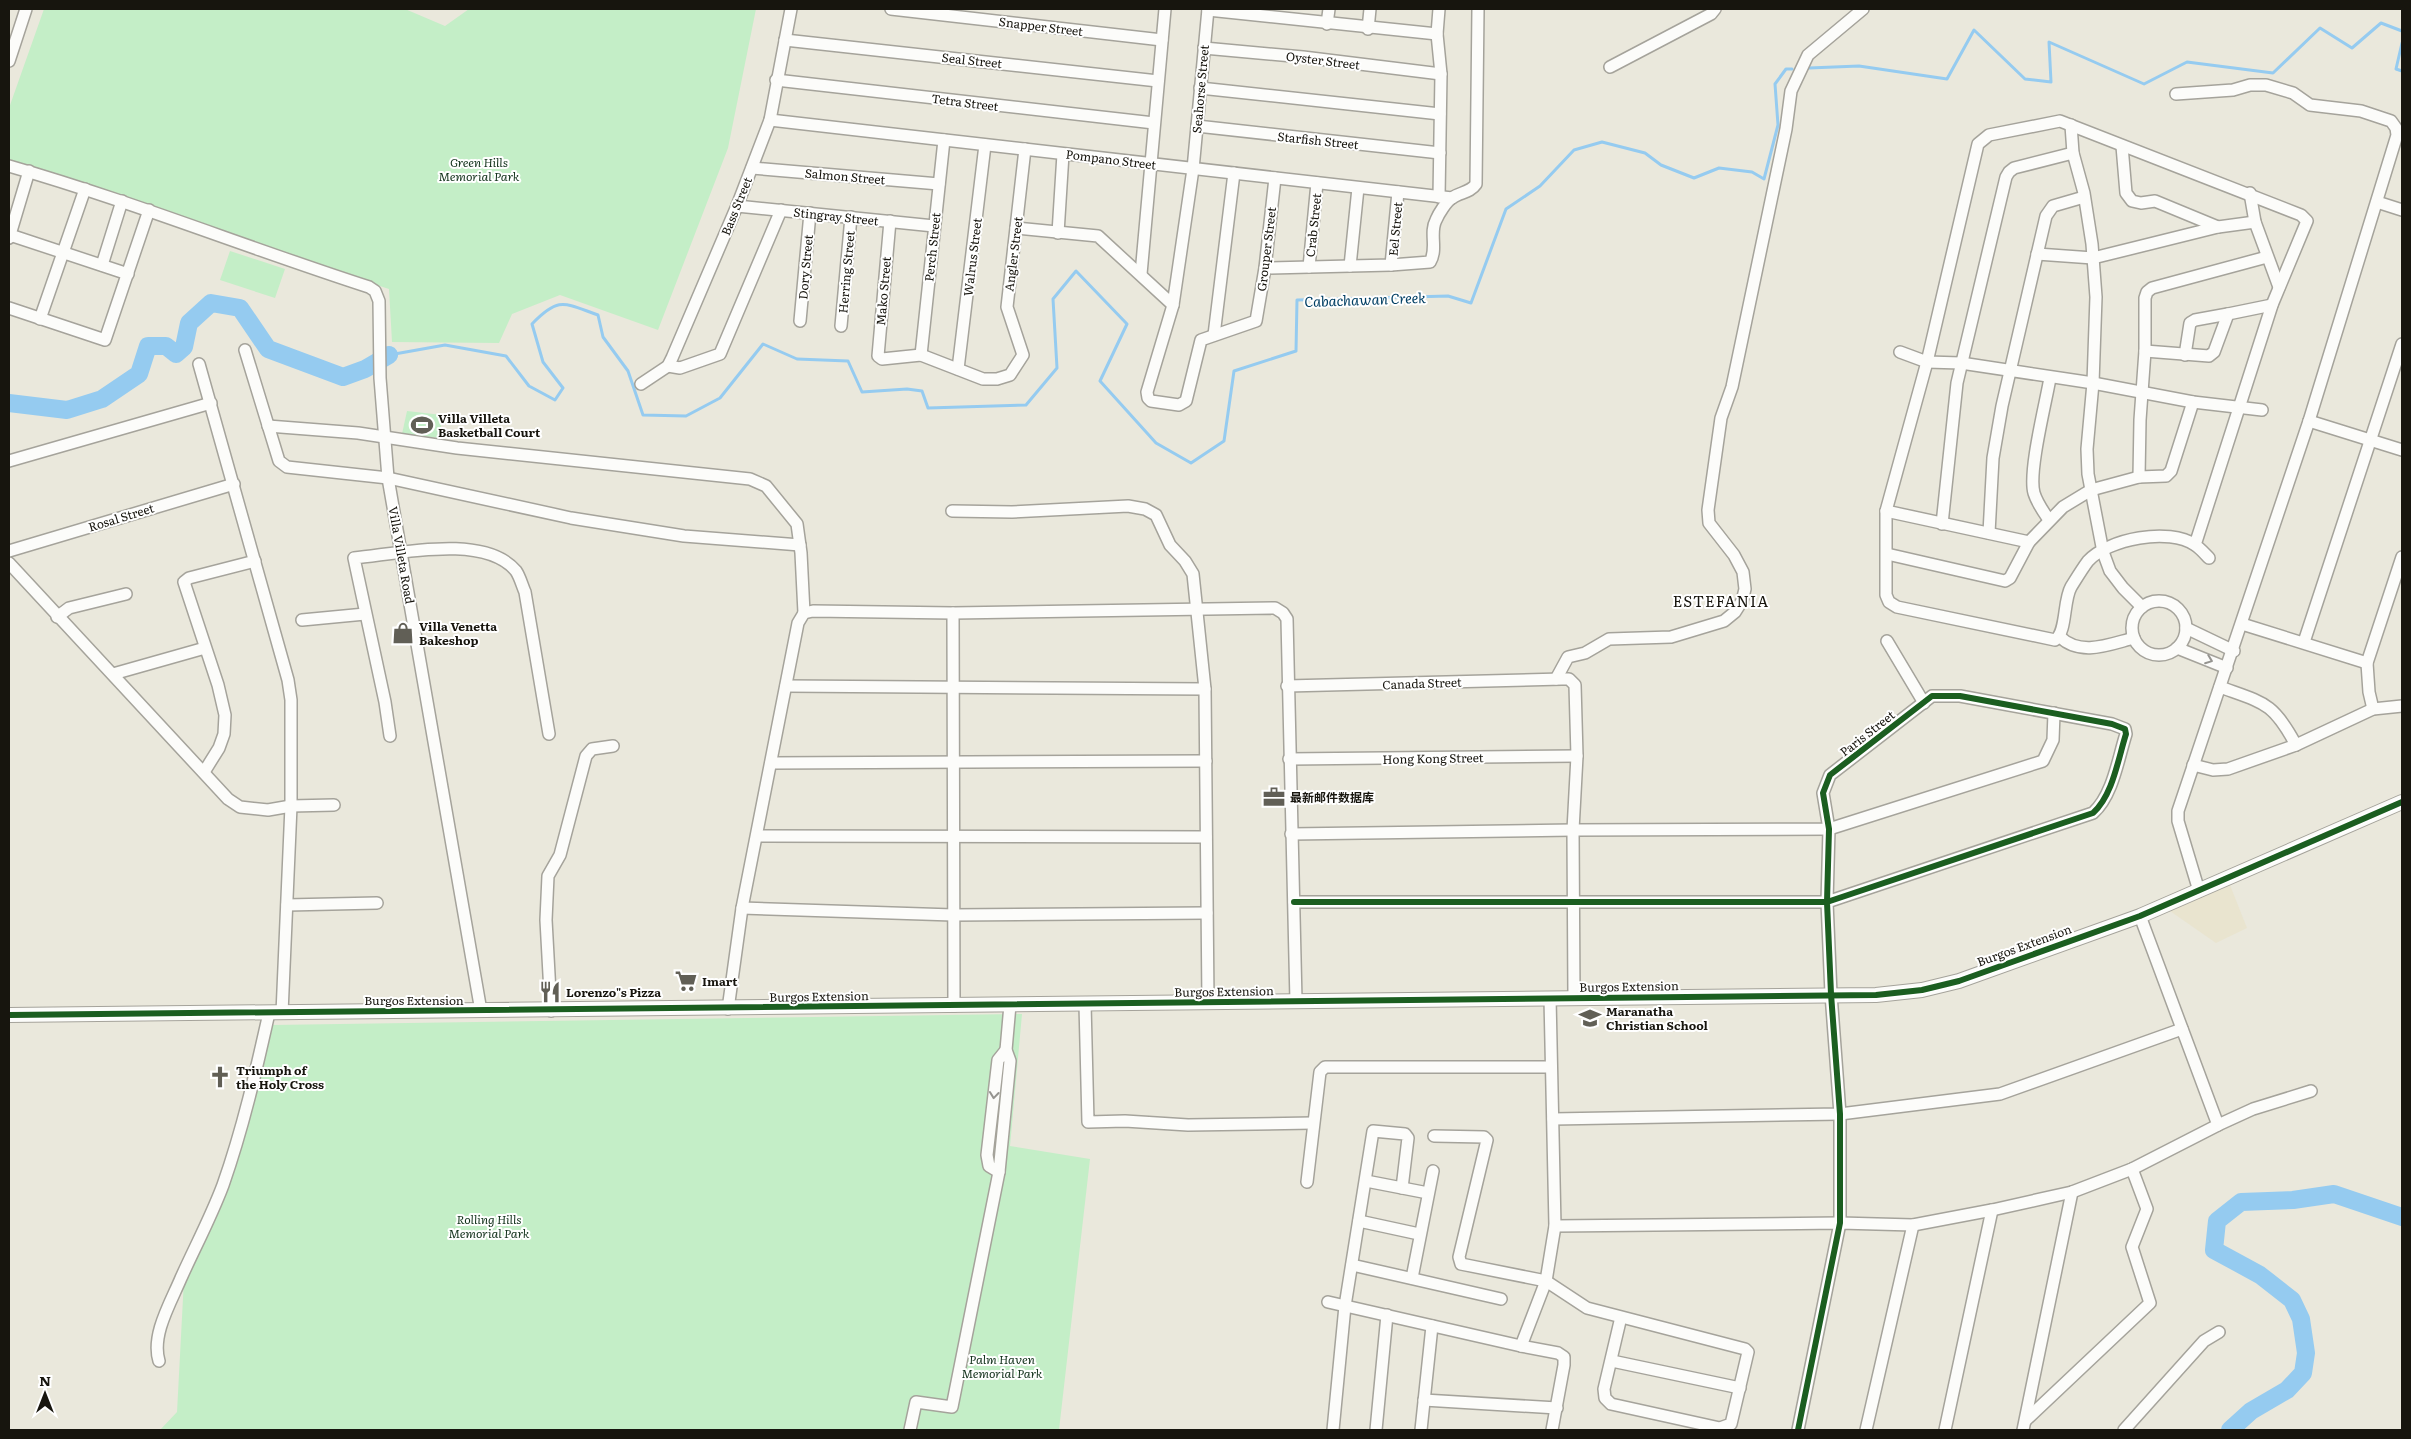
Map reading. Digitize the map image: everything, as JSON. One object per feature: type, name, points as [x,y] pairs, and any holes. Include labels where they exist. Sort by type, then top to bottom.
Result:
[{"type":"main road","name":"Burgos Extension","points":[[9,1015],[551,1011],[1831,994],[1876,995],[1922,990],[1959,980],[2140,916],[2402,802]]},
{"type":"street","points":[[9,61],[14,28],[26,9]]},
{"type":"street","name":"Bass Street","points":[[668,366],[737,206],[770,120],[776,80],[791,9]]},
{"type":"street","name":"Snapper Street","points":[[891,9],[1162,40]]},
{"type":"street","points":[[1141,274],[1165,9]]},
{"type":"street","points":[[1327,24],[1329,9]]},
{"type":"street","points":[[1368,28],[1370,9]]},
{"type":"street","points":[[1439,9],[1437,34],[1441,74],[1439,197]]},
{"type":"street","points":[[1265,268],[1392,265],[1430,262],[1433,254],[1432,232],[1435,221],[1452,198],[1471,190],[1476,184],[1478,9]]},
{"type":"street","points":[[1610,67],[1711,14],[1716,9]]},
{"type":"street","points":[[1574,998],[1573,830],[1577,756],[1575,685],[1569,679],[1556,679],[1568,657],[1585,653],[1606,640],[1671,637],[1724,621],[1735,612],[1742,601],[1745,589],[1742,572],[1734,555],[1710,523],[1708,510],[1721,418],[1732,387],[1746,312],[1786,129],[1791,91],[1808,55],[1862,9]]},
{"type":"street","points":[[1208,10],[1289,14],[1327,24],[1437,34]]},
{"type":"street","name":"Seahorse Street","points":[[1208,10],[1193,169],[1173,304],[1147,392],[1148,398],[1151,401],[1179,405],[1186,401],[1198,343],[1214,335]]},
{"type":"street","name":"Seal Street","points":[[785,40],[1158,81]]},
{"type":"street","name":"Oyster Street","points":[[1204,48],[1304,57],[1441,74]]},
{"type":"street","name":"Tetra Street","points":[[776,80],[1154,123]]},
{"type":"street","points":[[2176,94],[2233,90],[2250,85],[2266,85],[2294,93],[2310,105],[2354,110],[2391,121],[2396,128],[2397,135],[2309,421],[2234,651],[2178,811],[2178,821],[2198,891]]},
{"type":"street","points":[[1200,88],[1440,114]]},
{"type":"street","name":"Pompano Street","points":[[770,120],[1452,198]]},
{"type":"street","points":[[2134,638],[2090,649],[2078,647],[2060,637],[2049,640],[1897,607],[1889,602],[1886,595],[1886,512],[1927,362],[1978,144],[1989,135],[2060,121],[2250,193],[2301,215],[2307,222],[2272,305],[2196,545]]},
{"type":"street","points":[[2071,125],[2073,153],[2084,197],[2093,258],[2096,297],[2093,383],[2086,449],[2091,490],[2103,552],[2110,571],[2122,588],[2142,607]]},
{"type":"street","name":"Starfish Street","points":[[1197,126],[1440,153]]},
{"type":"street","name":"Perch Street","points":[[921,355],[944,140]]},
{"type":"street","name":"Walrus Street","points":[[958,369],[986,145]]},
{"type":"street","points":[[2122,146],[2126,193],[2132,201],[2141,203],[2155,201],[2218,227]]},
{"type":"street","name":"Angler Street","points":[[958,369],[982,379],[997,379],[1010,375],[1023,355],[1007,307],[1025,150]]},
{"type":"street","points":[[1942,524],[1949,438],[1961,363],[2009,172],[2014,168],[2073,153]]},
{"type":"street","points":[[1058,233],[1063,154]]},
{"type":"street","name":"Villa Villeta Road","points":[[9,166],[122,201],[297,264],[369,287],[375,291],[378,301],[380,378],[388,478],[481,1011]]},
{"type":"street","name":"Salmon Street","points":[[752,168],[939,184]]},
{"type":"street","points":[[29,172],[9,236],[128,274]]},
{"type":"street","points":[[1214,335],[1234,173]]},
{"type":"street","name":"Grouper Street","points":[[1214,335],[1256,321],[1265,268],[1275,178]]},
{"type":"street","name":"Crab Street","points":[[1309,267],[1317,183]]},
{"type":"street","points":[[1350,266],[1358,188]]},
{"type":"street","points":[[40,319],[85,190]]},
{"type":"street","name":"Eel Street","points":[[1392,265],[1398,192]]},
{"type":"street","points":[[2250,193],[2255,222],[2279,287]]},
{"type":"street","points":[[1990,533],[1993,458],[2009,371],[2048,211],[2053,206],[2084,197]]},
{"type":"street","points":[[102,265],[122,201]]},
{"type":"street","points":[[2377,202],[2402,210]]},
{"type":"street","name":"Stingray Street","points":[[737,206],[934,226]]},
{"type":"street","points":[[9,308],[105,340],[148,210]]},
{"type":"street","points":[[641,384],[668,366],[680,368],[720,354],[781,210]]},
{"type":"street","name":"Dory Street","points":[[800,321],[810,213]]},
{"type":"street","name":"Herring Street","points":[[841,326],[851,217]]},
{"type":"street","name":"Mako Street","points":[[890,221],[877,352],[882,359],[921,355]]},
{"type":"street","points":[[2037,254],[2093,258],[2218,227],[2255,222]]},
{"type":"street","points":[[1016,228],[1098,236],[1173,304]]},
{"type":"street","points":[[2139,477],[2140,420],[2145,351],[2145,298],[2147,292],[2152,288],[2267,257]]},
{"type":"street","points":[[2185,355],[2190,323],[2195,320],[2272,305]]},
{"type":"street","points":[[2145,351],[2204,358],[2214,352],[2228,314]]},
{"type":"street","points":[[2304,642],[2402,344]]},
{"type":"street","points":[[245,350],[268,426],[282,464],[388,478],[571,518],[684,536],[800,546]]},
{"type":"street","points":[[1900,352],[1927,362],[1961,363],[2093,383],[2193,402],[2241,406],[2262,410]]},
{"type":"street","points":[[921,355],[958,369]]},
{"type":"street","points":[[159,1361],[156,1351],[168,1308],[222,1187],[276,1013],[287,904],[291,806],[291,700],[288,680],[199,364]]},
{"type":"street","points":[[2049,520],[2037,502],[2033,491],[2039,436],[2050,378]]},
{"type":"street","points":[[1887,554],[2005,581],[2010,578],[2029,542],[2063,507],[2091,490],[2139,477],[2160,478],[2171,471],[2193,402]]},
{"type":"street","points":[[9,461],[211,403]]},
{"type":"street","points":[[2309,421],[2402,450]]},
{"type":"street","points":[[268,426],[343,431],[457,448],[750,479],[766,486],[786,510],[797,524],[804,613],[798,623],[742,908],[728,1009]]},
{"type":"street","name":"Rosal Street","points":[[9,551],[234,484]]},
{"type":"street","points":[[952,511],[1012,512],[1128,506],[1145,509],[1156,515],[1170,545],[1186,561],[1193,574],[1205,689],[1208,1002]]},
{"type":"street","points":[[1886,512],[2029,542]]},
{"type":"street","points":[[2060,637],[2067,595],[2071,587],[2089,560],[2112,544],[2148,537],[2176,538],[2196,545],[2209,558]]},
{"type":"street","points":[[390,736],[385,702],[354,558],[446,548],[475,550],[492,555],[505,561],[516,572],[525,592],[549,734]]},
{"type":"street","points":[[2373,709],[2369,692],[2367,663],[2402,557]]},
{"type":"street","points":[[204,772],[219,748],[224,734],[225,715],[184,582],[189,578],[255,561]]},
{"type":"street","points":[[9,563],[57,617],[113,674],[228,799],[240,807],[268,810],[291,806],[334,805]]},
{"type":"street","points":[[57,617],[69,608],[126,594]]},
{"type":"street","points":[[2149,602],[2158,602],[2176,607],[2184,619],[2186,628],[2183,640],[2177,648],[2161,655],[2154,655],[2144,651],[2134,638],[2133,624],[2142,607],[2149,602]]},
{"type":"street","points":[[804,613],[813,611],[952,613],[1196,608],[1275,608],[1282,613],[1287,620],[1287,686],[1296,1001]]},
{"type":"street","points":[[952,613],[954,1006]]},
{"type":"street","points":[[302,620],[365,614]]},
{"type":"street","points":[[2242,624],[2367,663]]},
{"type":"street","points":[[2186,628],[2234,651]]},
{"type":"street","points":[[1887,641],[1924,703]]},
{"type":"street","points":[[113,674],[205,648]]},
{"type":"street","points":[[2177,648],[2227,668]]},
{"type":"street","name":"Canada Street","points":[[1287,686],[1556,679]]},
{"type":"street","points":[[786,686],[1205,689]]},
{"type":"street","points":[[2220,687],[2273,709],[2284,722],[2296,745]]},
{"type":"street","name":"Paris Street","points":[[1798,1430],[1840,1223],[1840,1114],[1831,994],[1827,902],[1829,829],[1823,793],[1830,775],[1932,696],[1960,696],[2122,726],[2126,729],[2106,796],[2100,806],[2092,813],[1827,902]]},
{"type":"street","points":[[2193,765],[2213,770],[2228,769],[2296,745],[2373,709],[2402,706]]},
{"type":"street","points":[[1292,834],[1829,829],[2042,761],[2053,740],[2054,713]]},
{"type":"street","points":[[551,1011],[546,920],[548,876],[560,855],[586,756],[592,749],[613,746]]},
{"type":"street","name":"Hong Kong Street","points":[[1289,759],[1577,756]]},
{"type":"street","points":[[771,763],[1206,761]]},
{"type":"street","points":[[757,836],[1206,837]]},
{"type":"street","points":[[1294,902],[1573,904],[1827,902]]},
{"type":"street","points":[[287,904],[377,903]]},
{"type":"street","points":[[742,908],[953,915],[1207,913]]},
{"type":"street","points":[[2140,916],[2218,1125]]},
{"type":"street","points":[[1522,1346],[1546,1281],[1555,1226],[1550,998]]},
{"type":"street","points":[[1085,1004],[1088,1122],[1125,1121],[1188,1125],[1313,1123]]},
{"type":"street","points":[[910,1430],[916,1402],[952,1407],[999,1172],[1010,1061],[1006,1050],[1010,1005]]},
{"type":"street","points":[[1553,1119],[1840,1114],[2000,1094],[2182,1029]]},
{"type":"street","points":[[1307,1182],[1320,1072],[1325,1067],[1551,1068]]},
{"type":"street","points":[[1555,1226],[1840,1223],[1913,1225],[2072,1192],[2132,1169],[2253,1109],[2311,1092]]},
{"type":"street","points":[[1333,1430],[1345,1306],[1373,1131],[1405,1134],[1409,1142],[1402,1188]]},
{"type":"street","points":[[1434,1136],[1484,1137],[1487,1140],[1459,1257],[1461,1264],[1546,1281],[1587,1308],[1745,1349],[1748,1352],[1731,1424],[1720,1428],[1611,1404],[1605,1398],[1604,1389],[1621,1317]]},
{"type":"street","points":[[2025,1425],[2150,1303],[2132,1247],[2147,1210],[2132,1169]]},
{"type":"street","points":[[1412,1278],[1419,1234],[1433,1171]]},
{"type":"street","points":[[1366,1181],[1428,1193]]},
{"type":"street","points":[[2025,1425],[2072,1192]]},
{"type":"street","points":[[1945,1430],[1992,1210]]},
{"type":"street","points":[[1359,1221],[1419,1234]]},
{"type":"street","points":[[1866,1430],[1913,1225]]},
{"type":"street","points":[[1352,1265],[1500,1299]]},
{"type":"street","points":[[1328,1302],[1558,1353],[1564,1357],[1552,1430]]},
{"type":"street","points":[[1376,1430],[1387,1316]]},
{"type":"street","points":[[1421,1430],[1432,1326]]},
{"type":"street","points":[[2124,1430],[2204,1341],[2219,1332]]},
{"type":"street","points":[[1612,1361],[1740,1388]]},
{"type":"street","points":[[1424,1400],[1557,1408]]},
{"type":"shaded area","points":[[2230,885],[2247,928],[2216,943],[2170,911]]},
{"type":"green space","name":"Green Hills Memorial Park","points":[[44,9],[405,9],[445,26],[469,9],[756,9],[728,148],[658,330],[560,295],[512,314],[499,343],[392,342],[389,289],[9,165],[9,108]]},
{"type":"green space","points":[[230,251],[285,269],[275,298],[220,280]]},
{"type":"green space","name":"Villa Villeta Basketball Court","points":[[407,411],[442,415],[440,438],[402,434]]},
{"type":"green space","name":"Rolling Hills Memorial Park","points":[[1022,1014],[1010,1146],[1090,1159],[1059,1430],[160,1430],[177,1412],[184,1279],[231,1176],[272,1025]]},
{"type":"waterway","name":"Cabachawan Creek","points":[[1809,68],[1859,66],[1947,79],[1974,30],[2025,79],[2051,82],[2049,42],[2144,84],[2187,62],[2273,73],[2320,28],[2352,48],[2381,23],[2402,31]]},
{"type":"waterway","name":"Cabachawan Creek","points":[[2402,43],[2396,69],[2402,71]]},
{"type":"waterway","name":"Cabachawan Creek","points":[[389,355],[445,345],[506,356],[529,386],[555,400],[563,388],[543,362],[532,324],[549,309],[562,304],[577,307],[598,315],[603,337],[628,371],[643,415],[686,416],[720,398],[763,344],[797,359],[848,361],[862,392],[907,389],[922,391],[928,408],[1026,405],[1057,368],[1053,299],[1076,271],[1127,324],[1100,381],[1156,443],[1191,463],[1224,441],[1234,371],[1296,351],[1297,300],[1448,296],[1471,303],[1506,209],[1540,186],[1574,150],[1602,142],[1645,153],[1661,165],[1694,178],[1719,168],[1752,172],[1764,179],[1778,125],[1775,84],[1786,69],[1792,69]]},
{"type":"waterway","name":"Cabachawan Creek","points":[[9,403],[67,410],[102,399],[139,374],[148,346],[166,346],[176,354],[184,347],[189,323],[211,303],[240,308],[268,349],[343,377],[365,369],[389,355]]},
{"type":"waterway","points":[[2230,1430],[2251,1411],[2287,1390],[2303,1373],[2306,1353],[2301,1319],[2292,1300],[2260,1275],[2214,1250],[2217,1221],[2241,1202],[2293,1200],[2334,1194],[2402,1217]]},
{"type":"cycle path","points":[[1294,902],[1827,902],[2093,813],[2110,787],[2126,734],[2125,729],[2112,724],[1960,696],[1932,696],[1830,775],[1823,793],[1829,829],[1827,902],[1831,994],[1840,1114],[1840,1223],[1798,1430]]},
{"type":"cycle path","points":[[9,1015],[1876,995],[1922,990],[1959,981],[2140,916],[2402,802]]},
{"type":"place","name":"Villa Villeta Basketball Court","points":[[422,425]]},
{"type":"place","name":"Villa Venetta Bakeshop","points":[[403,633]]},
{"type":"place","name":"最新邮件数据库","points":[[1274,797]]},
{"type":"place","name":"Imart","points":[[686,981]]},
{"type":"place","name":"Lorenzo\"s Pizza","points":[[550,992]]},
{"type":"place","name":"Maranatha Christian School","points":[[1590,1018]]},
{"type":"place","name":"Triumph of the Holy Cross","points":[[220,1077]]},
{"type":"district","name":"ESTEFANIA","points":[[1721,600]]},
{"type":"park label","name":"Palm Haven Memorial Park","points":[[1002,1366]]}]
